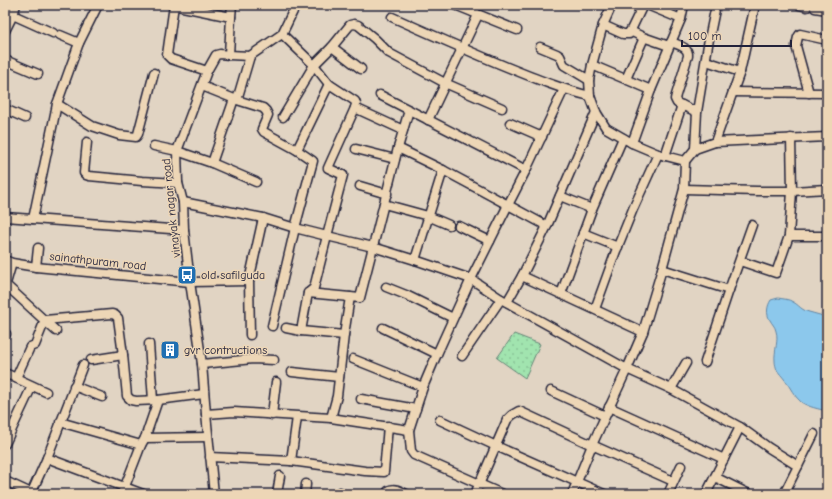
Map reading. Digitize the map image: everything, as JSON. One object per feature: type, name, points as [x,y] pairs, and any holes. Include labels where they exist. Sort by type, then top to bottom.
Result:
[{"type":"street","points":[[5,31],[16,5]]},
{"type":"street","points":[[33,220],[57,104],[79,43],[98,5]]},
{"type":"street","points":[[207,71],[171,59],[167,55],[173,5],[231,17]]},
{"type":"street","points":[[229,55],[232,5]]},
{"type":"street","points":[[212,163],[250,56],[282,34],[295,5]]},
{"type":"street","points":[[455,5],[476,11],[517,30]]},
{"type":"street","points":[[612,5],[603,26],[592,64],[590,96],[596,112],[606,128],[632,143],[662,155],[685,161]]},
{"type":"street","points":[[603,26],[623,34],[629,34],[643,5]]},
{"type":"street","points":[[647,5],[681,19]]},
{"type":"street","points":[[632,143],[651,90],[681,19],[684,5]]},
{"type":"street","points":[[695,149],[697,112],[716,5]]},
{"type":"street","points":[[715,142],[740,72],[755,5]]},
{"type":"street","points":[[807,7],[827,10]]},
{"type":"street","points":[[428,120],[444,83],[462,48],[476,11]]},
{"type":"street","points":[[13,15],[79,43]]},
{"type":"street","points":[[392,17],[531,76],[564,89],[590,96]]},
{"type":"street","points":[[283,117],[314,66],[350,25],[354,24],[358,25],[375,39],[389,53],[444,83],[502,108]]},
{"type":"street","points":[[630,31],[643,37],[686,48],[688,56],[675,99],[682,105],[697,112]]},
{"type":"street","points":[[282,34],[314,66],[329,84],[355,101],[356,104],[328,168],[343,175],[326,236],[314,288],[308,293],[301,331]]},
{"type":"street","points":[[809,93],[796,46],[798,37],[800,34],[827,40]]},
{"type":"street","points":[[626,79],[643,37]]},
{"type":"street","points":[[332,47],[361,69]]},
{"type":"street","points":[[540,47],[557,54],[560,56],[564,65],[590,80]]},
{"type":"street","name":"vinayak nagar road","points":[[214,494],[202,364],[190,282],[184,230],[183,202],[178,183],[177,151],[207,71],[216,55],[250,56]]},
{"type":"street","points":[[5,60],[38,74]]},
{"type":"street","points":[[706,61],[740,72]]},
{"type":"street","points":[[592,64],[651,90]]},
{"type":"street","points":[[57,104],[92,126],[119,134],[136,137],[154,73]]},
{"type":"street","points":[[297,150],[329,84]]},
{"type":"street","points":[[202,86],[263,108],[268,115],[262,129],[264,132],[297,150],[313,161],[295,228],[272,326]]},
{"type":"street","points":[[502,494],[414,455],[411,451],[409,430],[423,387],[453,318],[564,89]]},
{"type":"street","points":[[733,92],[827,93]]},
{"type":"street","points":[[380,95],[526,170]]},
{"type":"street","points":[[595,309],[633,209],[662,155],[682,105]]},
{"type":"street","points":[[355,108],[403,130]]},
{"type":"street","points":[[5,109],[25,118]]},
{"type":"street","points":[[308,293],[360,298],[409,110]]},
{"type":"street","points":[[462,356],[522,276],[547,226],[596,112]]},
{"type":"street","points":[[510,124],[542,137]]},
{"type":"street","points":[[572,494],[643,332],[684,189],[685,161],[695,149],[715,142],[827,137]]},
{"type":"street","points":[[561,294],[592,209],[623,138]]},
{"type":"street","points":[[740,260],[776,273],[789,236],[792,191],[791,138]]},
{"type":"street","points":[[87,142],[84,173],[86,175],[178,183]]},
{"type":"street","points":[[154,146],[177,151],[212,163],[256,182]]},
{"type":"street","points":[[398,148],[443,170],[547,226]]},
{"type":"street","points":[[356,149],[395,159]]},
{"type":"street","points":[[415,260],[443,170]]},
{"type":"street","points":[[360,186],[387,194]]},
{"type":"street","points":[[684,189],[757,192],[827,189]]},
{"type":"street","points":[[560,196],[592,209]]},
{"type":"street","points":[[183,202],[263,218],[295,228],[373,247],[471,279],[504,300],[627,369],[671,389],[740,427],[769,448],[798,466]]},
{"type":"street","points":[[384,204],[428,216],[449,225]]},
{"type":"street","points":[[5,217],[184,230]]},
{"type":"street","points":[[250,335],[249,281],[263,218]]},
{"type":"street","points":[[705,362],[752,225]]},
{"type":"street","points":[[459,226],[490,241]]},
{"type":"street","points":[[583,233],[618,247]]},
{"type":"street","points":[[789,236],[827,236]]},
{"type":"street","points":[[36,267],[38,248]]},
{"type":"street","points":[[8,262],[6,286],[56,330]]},
{"type":"street","name":"sainathpuram road","points":[[8,262],[36,267],[190,282],[249,281]]},
{"type":"street","points":[[662,270],[729,290]]},
{"type":"street","points":[[522,276],[643,332]]},
{"type":"street","points":[[386,287],[453,318]]},
{"type":"street","points":[[331,418],[337,396],[338,377],[350,297]]},
{"type":"street","points":[[45,320],[112,314],[115,315],[118,318],[127,396],[131,400],[156,400],[204,394]]},
{"type":"street","points":[[16,378],[30,347],[35,346],[45,320]]},
{"type":"street","points":[[286,328],[344,335]]},
{"type":"street","points":[[384,328],[437,354]]},
{"type":"street","points":[[124,490],[143,442],[156,400],[149,344]]},
{"type":"street","points":[[91,360],[123,355]]},
{"type":"street","points":[[202,364],[253,359],[274,360]]},
{"type":"street","points":[[354,359],[423,387]]},
{"type":"street","points":[[671,389],[686,363]]},
{"type":"street","points":[[5,481],[31,493],[83,365]]},
{"type":"street","points":[[292,372],[338,377]]},
{"type":"street","points":[[5,374],[46,392]]},
{"type":"street","points":[[272,414],[276,382]]},
{"type":"street","points":[[5,444],[32,386]]},
{"type":"street","points":[[74,386],[102,398]]},
{"type":"street","points":[[551,391],[605,416]]},
{"type":"street","points":[[361,399],[416,408]]},
{"type":"street","points":[[609,407],[724,458]]},
{"type":"street","points":[[475,494],[507,420],[512,414],[519,411],[592,446],[673,481]]},
{"type":"street","points":[[206,414],[234,412],[331,418],[409,430]]},
{"type":"street","points":[[291,461],[297,416]]},
{"type":"street","points":[[440,420],[604,494]]},
{"type":"street","points":[[60,422],[143,442],[208,437]]},
{"type":"street","points":[[210,457],[291,461],[365,471],[384,472],[388,426]]},
{"type":"street","points":[[706,494],[740,427]]},
{"type":"street","points":[[784,494],[814,434]]},
{"type":"street","points":[[46,458],[124,490],[142,494]]},
{"type":"street","points":[[668,494],[681,466]]},
{"type":"street","points":[[277,494],[280,476]]},
{"type":"street","points":[[715,477],[749,494]]},
{"type":"street","points":[[305,494],[306,484]]},
{"type":"street","points":[[388,494],[388,491],[392,489],[406,494]]},
{"type":"green space","points":[[514,334],[540,344],[525,378],[497,358]]},
{"type":"water","points":[[778,298],[790,300],[806,311],[827,317],[827,411],[810,407],[801,402],[777,370],[775,357],[777,334],[769,318],[768,310],[771,300]]},
{"type":"place","name":"old safilguda","points":[[187,275]]},
{"type":"place","name":"gvr contructions","points":[[170,350]]}]
